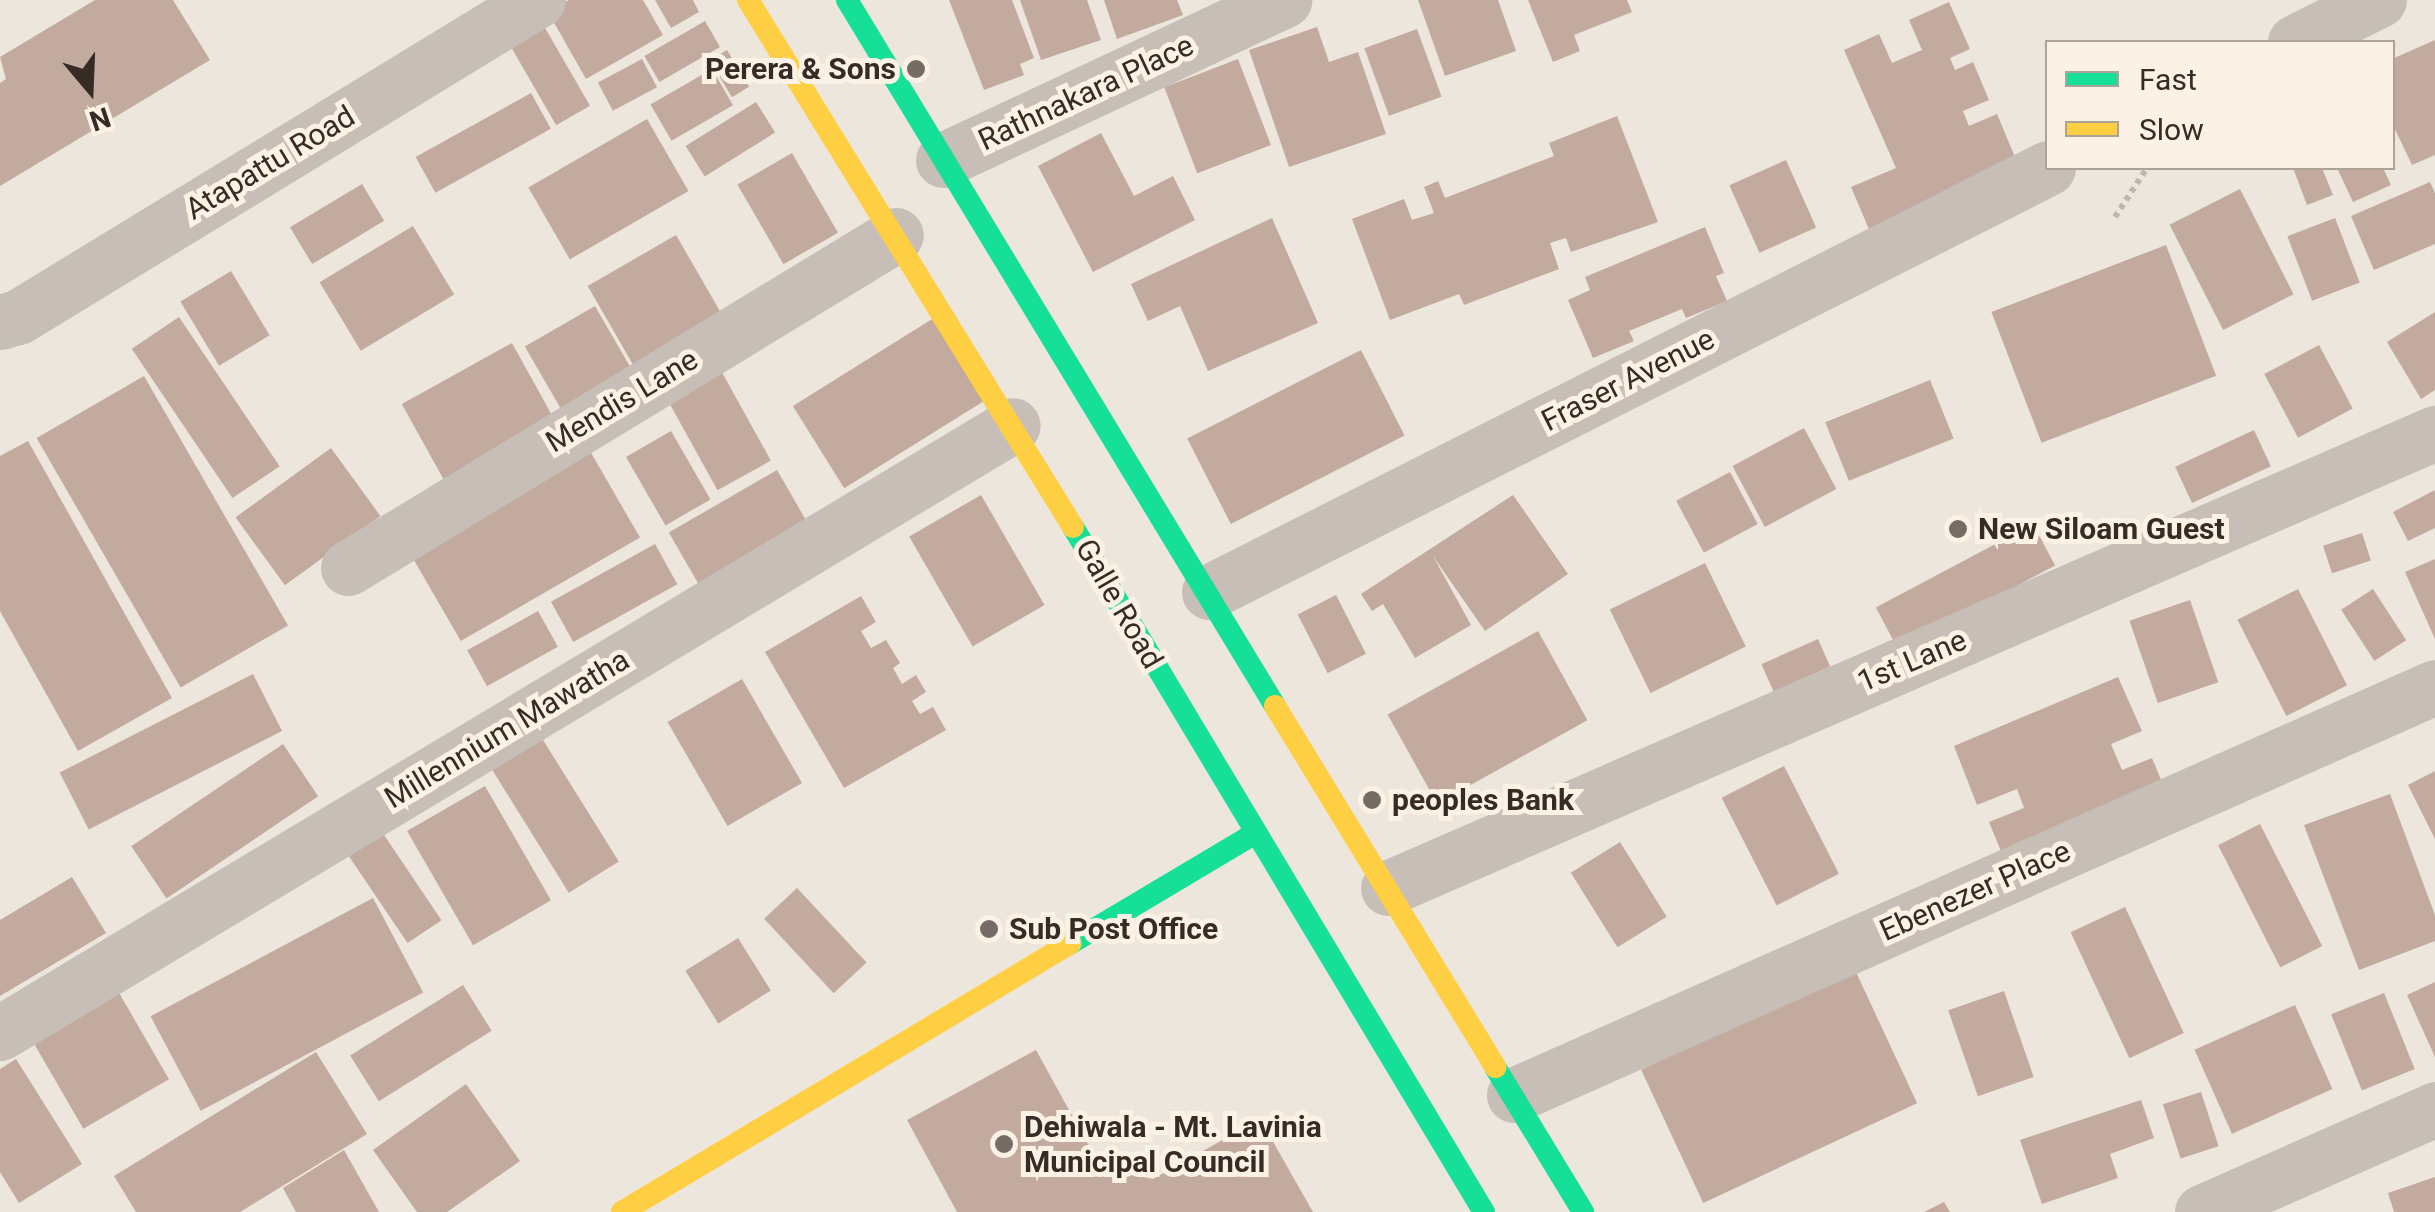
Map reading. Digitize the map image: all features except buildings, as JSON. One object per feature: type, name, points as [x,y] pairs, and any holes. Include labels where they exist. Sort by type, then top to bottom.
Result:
[{"type":"main road","name":"Galle Road","points":[[748,0],[1013,425],[1254,834],[1484,1212]]},
{"type":"main road","points":[[847,0],[1583,1212]]},
{"type":"main road","points":[[622,1212],[1254,834]]},
{"type":"street","name":"Atapattu Road","points":[[0,322],[18,317],[538,0]]},
{"type":"street","name":"Rathnakara Place","points":[[943,160],[1284,0]]},
{"type":"street","points":[[2299,40],[2379,0]]},
{"type":"street","name":"Fraser Avenue","points":[[1209,592],[2045,170]]},
{"type":"street","name":"Mendis Lane","points":[[348,568],[896,235]]},
{"type":"street","name":"Millennium Mawatha","points":[[0,1033],[1013,425]]},
{"type":"street","name":"1st Lane","points":[[1388,888],[2435,433]]},
{"type":"street","name":"Ebenezer Place","points":[[1514,1094],[2435,687]]},
{"type":"street","points":[[2202,1212],[2435,1110]]},
{"type":"path","points":[[2116,217],[2146,170]]},
{"type":"traffic: fast","points":[[847,0],[1275,706]]},
{"type":"traffic: fast","points":[[1073,527],[1484,1212]]},
{"type":"traffic: fast","points":[[1071,943],[1254,834]]},
{"type":"traffic: fast","points":[[1495,1067],[1583,1212]]},
{"type":"traffic: slow","points":[[748,0],[1073,527]]},
{"type":"traffic: slow","points":[[1275,706],[1495,1067]]},
{"type":"traffic: slow","points":[[622,1212],[1071,943]]},
{"type":"place","name":"Perera & Sons","points":[[916,69]]},
{"type":"place","name":"New Siloam Guest","points":[[1958,529]]},
{"type":"place","name":"peoples Bank","points":[[1372,800]]},
{"type":"place","name":"Sub Post Office","points":[[989,929]]},
{"type":"place","name":"Dehiwala - Mt. Lavinia Municipal Council","points":[[1004,1144]]}]
